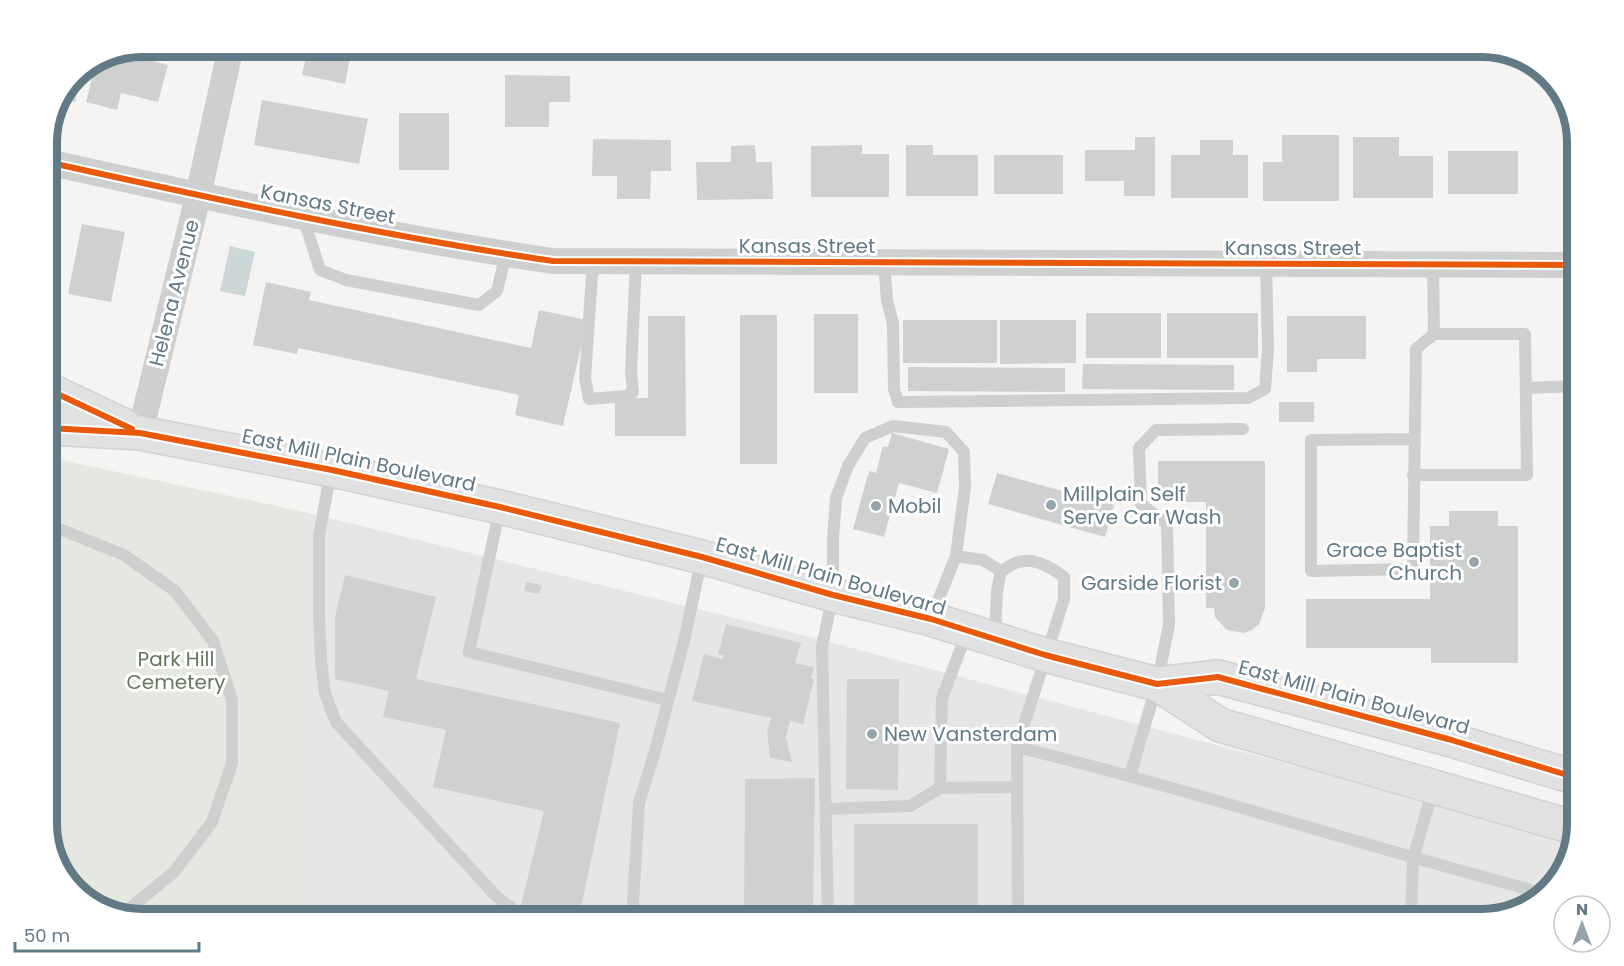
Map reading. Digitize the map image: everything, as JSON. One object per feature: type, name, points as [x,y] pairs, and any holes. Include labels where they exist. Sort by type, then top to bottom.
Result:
[{"type":"main road","name":"East Mill Plain Boulevard","points":[[57,394],[140,433]]},
{"type":"main road","name":"East Mill Plain Boulevard","points":[[57,429],[140,433],[332,470],[500,507],[702,557],[833,595],[931,619],[1045,655],[1157,684],[1220,725],[1567,825]]},
{"type":"main road","name":"East Mill Plain Boulevard","points":[[1157,684],[1218,677],[1567,775]]},
{"type":"street","name":"Helena Avenue","points":[[140,433],[198,196],[229,57]]},
{"type":"street","name":"Kansas Street","points":[[57,164],[198,196],[553,261],[1567,265]]},
{"type":"lane","points":[[302,216],[320,270],[357,282],[479,304],[497,291],[506,254]]},
{"type":"lane","points":[[593,261],[585,378],[589,399],[626,396],[633,392],[631,371],[636,262]]},
{"type":"lane","points":[[884,263],[887,300],[893,324],[894,389],[898,402],[1248,398],[1264,389],[1268,349],[1266,264]]},
{"type":"lane","points":[[1433,265],[1434,334]]},
{"type":"lane","points":[[1413,475],[1527,475],[1525,334],[1434,334],[1416,349],[1414,439],[1413,475],[1413,569],[1311,571],[1311,440],[1414,439]]},
{"type":"lane","points":[[1526,388],[1567,386]]},
{"type":"lane","points":[[828,909],[822,646],[833,595],[836,498],[848,465],[865,438],[893,426],[946,432],[964,452],[965,487],[956,556],[931,619]]},
{"type":"lane","points":[[1130,776],[1157,684],[1169,625],[1167,524],[1141,504],[1139,448],[1156,430],[1243,429]]},
{"type":"lane","points":[[332,470],[319,536],[319,615],[325,693],[336,722],[497,897],[512,909]]},
{"type":"lane","points":[[500,507],[469,652],[668,700]]},
{"type":"lane","points":[[57,528],[123,555],[175,591],[213,641],[232,700],[232,763],[212,822],[174,872],[130,908]]},
{"type":"lane","points":[[956,556],[983,560],[1001,572]]},
{"type":"lane","points":[[633,909],[639,803],[668,700],[702,557]]},
{"type":"lane","points":[[939,788],[942,698],[981,636],[997,591],[1001,572],[1020,561],[1039,562],[1054,569],[1064,577],[1064,599],[1017,747],[1018,909]]},
{"type":"lane","points":[[1017,747],[1130,776],[1413,859],[1528,888],[1528,895]]},
{"type":"lane","points":[[827,809],[910,806],[939,788],[1016,788]]},
{"type":"lane","points":[[1411,909],[1413,859],[1433,788]]},
{"type":"shaded area","points":[[230,246],[255,252],[245,296],[220,291]]},
{"type":"shaded area","points":[[305,512],[803,635],[1565,838],[1556,866],[1534,891],[1514,903],[1482,909],[306,909]]},
{"type":"green space","name":"Park Hill Cemetery","points":[[57,459],[305,512],[306,909],[142,909],[120,906],[100,898],[82,884],[71,871],[62,851],[57,829]]},
{"type":"building","points":[[306,57],[350,57],[345,84],[302,75]]},
{"type":"building","points":[[1451,57],[1484,57],[1484,60],[1451,60]]},
{"type":"building","points":[[138,58],[168,65],[158,102],[121,93],[117,110],[86,102],[93,72],[110,63]]},
{"type":"building","points":[[505,75],[570,76],[570,102],[549,102],[549,127],[505,127]]},
{"type":"building","points":[[78,87],[75,102],[68,101]]},
{"type":"building","points":[[262,100],[368,119],[359,164],[254,145]]},
{"type":"building","points":[[399,113],[449,113],[449,170],[399,170]]},
{"type":"building","points":[[1282,135],[1339,135],[1339,201],[1263,201],[1263,162],[1282,162]]},
{"type":"building","points":[[1135,137],[1155,137],[1155,196],[1124,196],[1124,181],[1085,181],[1085,150],[1135,150]]},
{"type":"building","points":[[1353,137],[1399,137],[1399,156],[1433,156],[1433,198],[1353,198]]},
{"type":"building","points":[[593,139],[671,140],[671,171],[651,171],[650,199],[617,199],[617,176],[592,176]]},
{"type":"building","points":[[1200,140],[1233,140],[1233,155],[1248,155],[1248,198],[1171,198],[1171,155],[1200,155]]},
{"type":"building","points":[[755,145],[756,162],[772,162],[773,199],[697,200],[696,162],[731,162],[731,146]]},
{"type":"building","points":[[862,145],[862,154],[889,154],[889,197],[811,197],[811,146]]},
{"type":"building","points":[[906,145],[933,145],[933,155],[978,155],[978,196],[906,196]]},
{"type":"building","points":[[1448,151],[1518,151],[1518,194],[1448,194]]},
{"type":"building","points":[[994,155],[1063,155],[1063,194],[994,194]]},
{"type":"building","points":[[82,224],[125,232],[111,302],[68,294]]},
{"type":"building","points":[[266,282],[311,292],[309,300],[531,348],[539,310],[587,320],[563,426],[515,415],[519,395],[298,348],[297,354],[253,345]]},
{"type":"building","points":[[1086,313],[1161,313],[1161,358],[1086,358]]},
{"type":"building","points":[[1167,313],[1258,313],[1258,358],[1167,358]]},
{"type":"building","points":[[814,314],[858,314],[858,393],[814,393]]},
{"type":"building","points":[[740,315],[777,315],[777,464],[740,464]]},
{"type":"building","points":[[648,316],[685,316],[686,436],[615,436],[615,398],[648,398]]},
{"type":"building","points":[[1287,316],[1366,316],[1366,359],[1317,359],[1317,372],[1287,372]]},
{"type":"building","points":[[903,320],[997,320],[997,363],[903,363]]},
{"type":"building","points":[[1000,320],[1076,320],[1076,363],[1000,364]]},
{"type":"building","points":[[1083,364],[1234,365],[1234,390],[1082,389]]},
{"type":"building","points":[[908,367],[1065,368],[1065,392],[908,391]]},
{"type":"building","points":[[1279,402],[1314,402],[1314,422],[1279,422]]},
{"type":"building","points":[[892,433],[949,449],[937,493],[899,483],[884,537],[853,529],[869,471],[876,473],[883,446],[888,447]]},
{"type":"building","points":[[1158,461],[1265,461],[1265,608],[1259,624],[1252,630],[1244,633],[1227,630],[1215,617],[1214,608],[1206,608],[1206,502],[1158,502]]},
{"type":"building","name":"Millplain Self Serve Car Wash","points":[[997,473],[1114,505],[1105,537],[988,504]]},
{"type":"building","name":"Grace Baptist Church","points":[[1449,511],[1498,511],[1498,526],[1518,526],[1518,663],[1431,663],[1431,648],[1306,648],[1306,599],[1430,599],[1430,526],[1449,526]]},
{"type":"building","points":[[345,575],[436,597],[416,679],[620,723],[581,909],[540,909],[521,905],[544,811],[433,787],[446,730],[383,717],[389,691],[335,679],[335,617]]},
{"type":"building","points":[[526,582],[542,585],[539,594],[524,591]]},
{"type":"building","points":[[726,624],[801,643],[795,663],[814,667],[811,678],[814,679],[803,724],[790,721],[786,737],[792,762],[770,758],[767,732],[771,718],[692,701],[704,654],[722,659],[723,655],[718,654]]},
{"type":"building","name":"New Vansterdam","points":[[847,679],[899,679],[898,790],[846,789]]},
{"type":"building","points":[[815,778],[813,909],[744,909],[745,779]]},
{"type":"building","points":[[854,824],[978,824],[978,909],[854,909]]},
{"type":"cycle path","points":[[57,164],[362,228],[553,261],[1567,265]]},
{"type":"cycle path","points":[[57,394],[132,429]]},
{"type":"cycle path","points":[[57,429],[140,433],[332,470],[500,507],[702,557],[833,595],[931,619],[1045,655],[1157,684],[1218,677],[1448,739],[1567,775]]},
{"type":"place","name":"Millplain Self Serve Car Wash","points":[[1051,505]]},
{"type":"place","name":"Mobil","points":[[876,506]]},
{"type":"place","name":"Grace Baptist Church","points":[[1474,562]]},
{"type":"place","name":"Garside Florist","points":[[1234,583]]},
{"type":"place","name":"New Vansterdam","points":[[872,734]]}]
